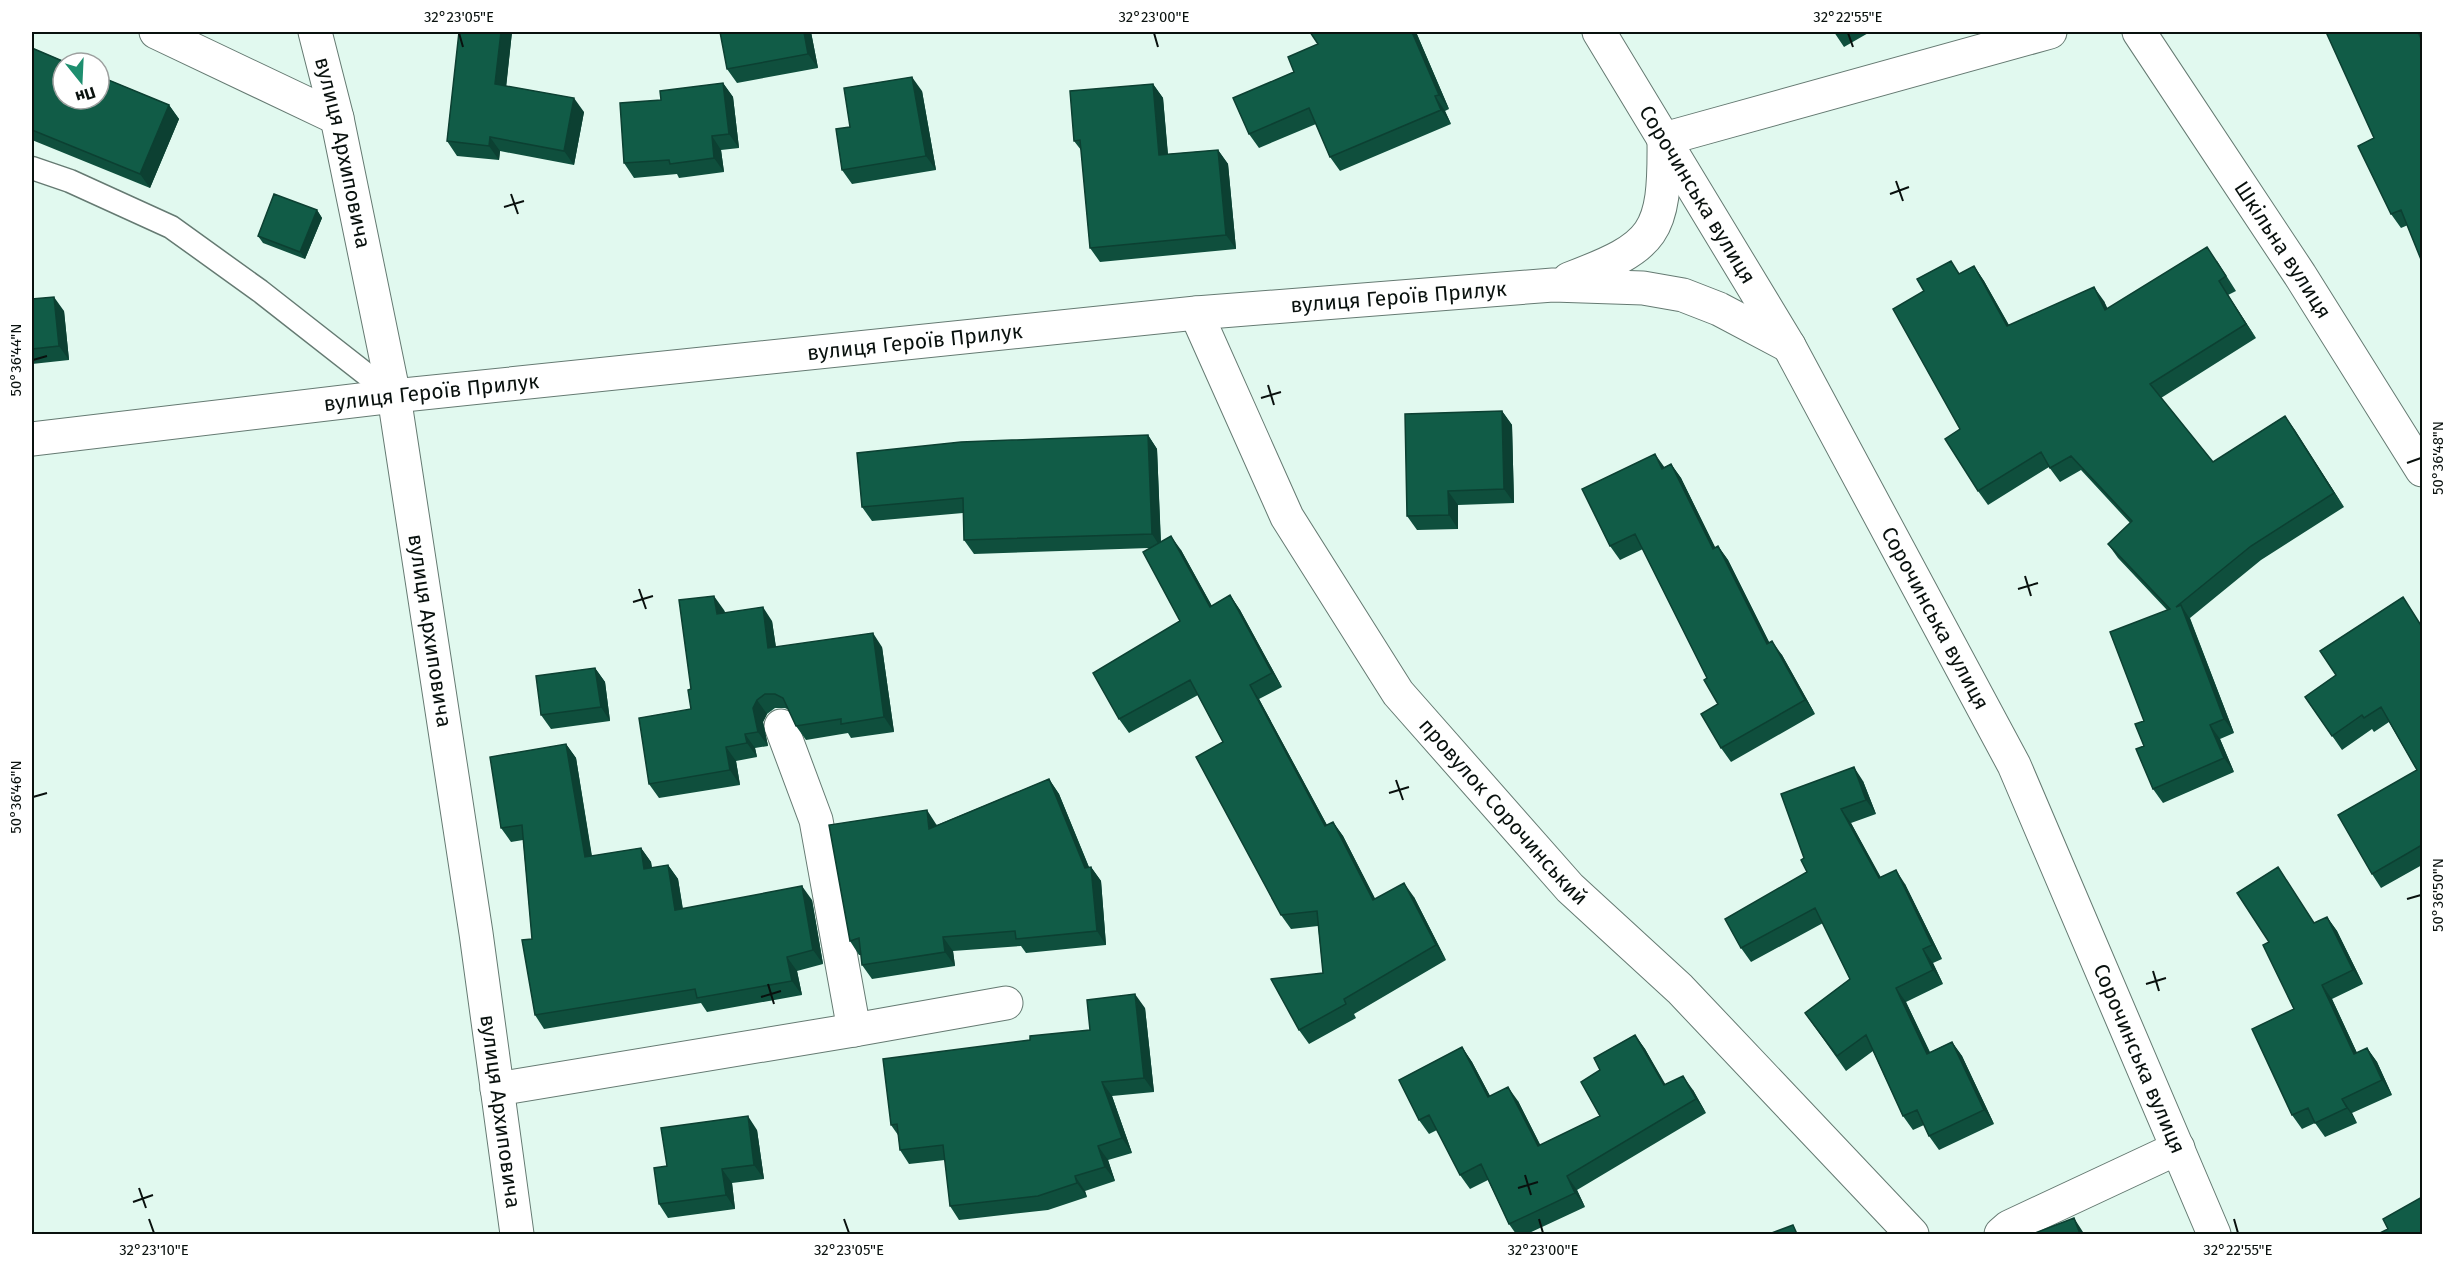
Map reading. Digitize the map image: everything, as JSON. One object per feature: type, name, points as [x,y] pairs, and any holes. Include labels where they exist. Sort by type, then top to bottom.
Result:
[{"type":"street","points":[[156,32],[338,118]]},
{"type":"street","name":"вулиця Архиповича","points":[[315,32],[338,118],[394,396],[517,1234]]},
{"type":"street","name":"Сорочинська вулиця","points":[[1599,32],[1789,346],[2014,765],[2214,1234]]},
{"type":"street","points":[[1553,285],[1610,264],[1632,252],[1650,232],[1661,208],[1664,187],[1664,139],[2050,32]]},
{"type":"street","name":"Шкільна вулиця","points":[[2139,32],[2300,275],[2422,470]]},
{"type":"street","name":"вулиця Героїв Прилук","points":[[32,439],[394,396],[1196,313],[1553,285],[1643,288],[1683,295],[1719,309],[1789,346]]},
{"type":"street","name":"провулок Сорочинський","points":[[1196,313],[1287,517],[1398,693],[1570,888],[1680,988],[1912,1234]]},
{"type":"street","points":[[781,726],[816,820],[855,1030]]},
{"type":"street","points":[[497,1089],[1005,1003]]},
{"type":"street","points":[[2001,1234],[2009,1227],[2178,1148]]},
{"type":"lane","points":[[32,168],[70,181],[171,227],[260,291],[394,396]]},
{"type":"building","points":[[459,32],[501,32],[495,84],[574,98],[564,151],[490,137],[489,146],[447,141]]},
{"type":"building","points":[[720,32],[804,32],[808,54],[727,69]]},
{"type":"building","points":[[1310,32],[1412,32],[1439,95],[1435,96],[1441,110],[1330,157],[1309,108],[1249,134],[1233,98],[1294,72],[1288,57],[1318,44]]},
{"type":"building","points":[[2326,32],[2418,32],[2422,41],[2422,262],[2401,210],[2391,214],[2358,146],[2374,138]]},
{"type":"building","points":[[32,48],[51,56],[51,111],[111,111],[111,81],[169,105],[140,174],[32,130]]},
{"type":"building","points":[[912,77],[926,156],[842,170],[836,129],[850,127],[844,88]]},
{"type":"building","points":[[723,83],[729,134],[712,136],[714,158],[670,164],[669,160],[624,163],[620,103],[661,100],[660,91]]},
{"type":"building","points":[[1153,84],[1159,155],[1218,150],[1226,235],[1090,248],[1080,140],[1074,141],[1070,91]]},
{"type":"building","points":[[274,194],[317,210],[300,252],[258,236]]},
{"type":"building","points":[[2207,247],[2226,276],[2219,281],[2246,324],[2150,384],[2213,462],[2285,416],[2334,493],[2251,546],[2176,607],[2181,605],[2224,719],[2210,725],[2224,758],[2153,789],[2136,749],[2144,746],[2135,724],[2144,721],[2110,632],[2170,609],[2108,544],[2132,521],[2071,456],[2050,468],[2041,452],[1978,491],[1945,439],[1960,429],[1893,309],[1924,291],[1917,279],[1951,261],[1959,274],[1974,266],[2007,326],[2094,287],[2105,310]]},
{"type":"building","points":[[54,297],[59,346],[32,349],[32,299]]},
{"type":"building","points":[[1502,411],[1504,489],[1448,491],[1449,515],[1407,516],[1405,414]]},
{"type":"building","points":[[1148,435],[1152,534],[964,540],[963,498],[862,507],[857,453],[961,442]]},
{"type":"building","points":[[1655,454],[1662,469],[1671,464],[1713,549],[1718,546],[1767,644],[1772,641],[1805,700],[1721,748],[1701,714],[1718,704],[1704,680],[1707,678],[1635,534],[1610,546],[1582,489]]},
{"type":"building","points":[[1171,536],[1210,607],[1230,595],[1272,673],[1250,685],[1325,826],[1333,822],[1373,900],[1404,883],[1436,945],[1344,999],[1346,1004],[1299,1030],[1271,979],[1323,973],[1317,911],[1281,915],[1196,757],[1223,742],[1190,680],[1119,719],[1093,673],[1180,621],[1143,552]]},
{"type":"building","points":[[714,596],[717,614],[763,607],[768,648],[873,633],[884,717],[841,724],[841,719],[796,726],[783,698],[775,694],[765,694],[757,700],[753,708],[758,732],[745,734],[747,743],[726,747],[730,770],[649,784],[639,718],[691,709],[688,690],[691,689],[679,600]]},
{"type":"building","points":[[2403,597],[2422,627],[2422,845],[2372,874],[2338,815],[2417,770],[2381,707],[2364,718],[2362,715],[2332,736],[2305,697],[2336,675],[2320,651]]},
{"type":"building","points":[[595,668],[601,707],[541,715],[536,676]]},
{"type":"building","points":[[566,744],[585,857],[641,848],[644,869],[668,865],[675,910],[802,886],[813,950],[787,957],[792,981],[697,998],[695,989],[535,1015],[522,940],[532,939],[522,825],[501,828],[490,757]]},
{"type":"building","points":[[1854,767],[1866,800],[1841,809],[1879,878],[1896,870],[1932,945],[1923,949],[1933,970],[1896,988],[1927,1054],[1952,1042],[1984,1110],[1929,1136],[1917,1110],[1903,1116],[1866,1035],[1837,1056],[1805,1013],[1850,979],[1815,908],[1741,948],[1725,919],[1807,872],[1801,860],[1804,858],[1781,794]]},
{"type":"building","points":[[1049,779],[1085,868],[1091,867],[1097,931],[1016,939],[1015,931],[943,937],[945,952],[862,965],[859,938],[850,941],[829,825],[927,810],[929,829]]},
{"type":"building","points":[[2278,867],[2314,923],[2327,917],[2353,970],[2322,985],[2354,1054],[2367,1048],[2382,1080],[2342,1099],[2347,1108],[2315,1123],[2308,1108],[2292,1115],[2252,1029],[2294,1009],[2263,945],[2269,942],[2237,893]]},
{"type":"building","points":[[1135,994],[1144,1078],[1102,1082],[1122,1138],[1098,1146],[1105,1167],[1075,1176],[1077,1183],[1038,1196],[950,1206],[943,1145],[900,1150],[897,1124],[891,1125],[883,1059],[1030,1040],[1030,1036],[1090,1030],[1087,1000]]},
{"type":"building","points":[[1635,1035],[1664,1085],[1683,1076],[1696,1099],[1567,1176],[1575,1193],[1509,1224],[1481,1164],[1460,1175],[1429,1115],[1419,1120],[1399,1080],[1462,1047],[1488,1097],[1508,1087],[1538,1146],[1600,1116],[1581,1082],[1600,1070],[1594,1058]]},
{"type":"building","points":[[748,1116],[754,1165],[722,1169],[726,1195],[659,1204],[654,1168],[667,1166],[661,1128]]},
{"type":"building","points":[[2422,1197],[2422,1234],[2378,1234],[2388,1229],[2383,1219]]},
{"type":"building","points":[[2074,1218],[2080,1234],[2035,1233]]},
{"type":"building","points":[[1793,1225],[1797,1234],[1769,1234]]}]
